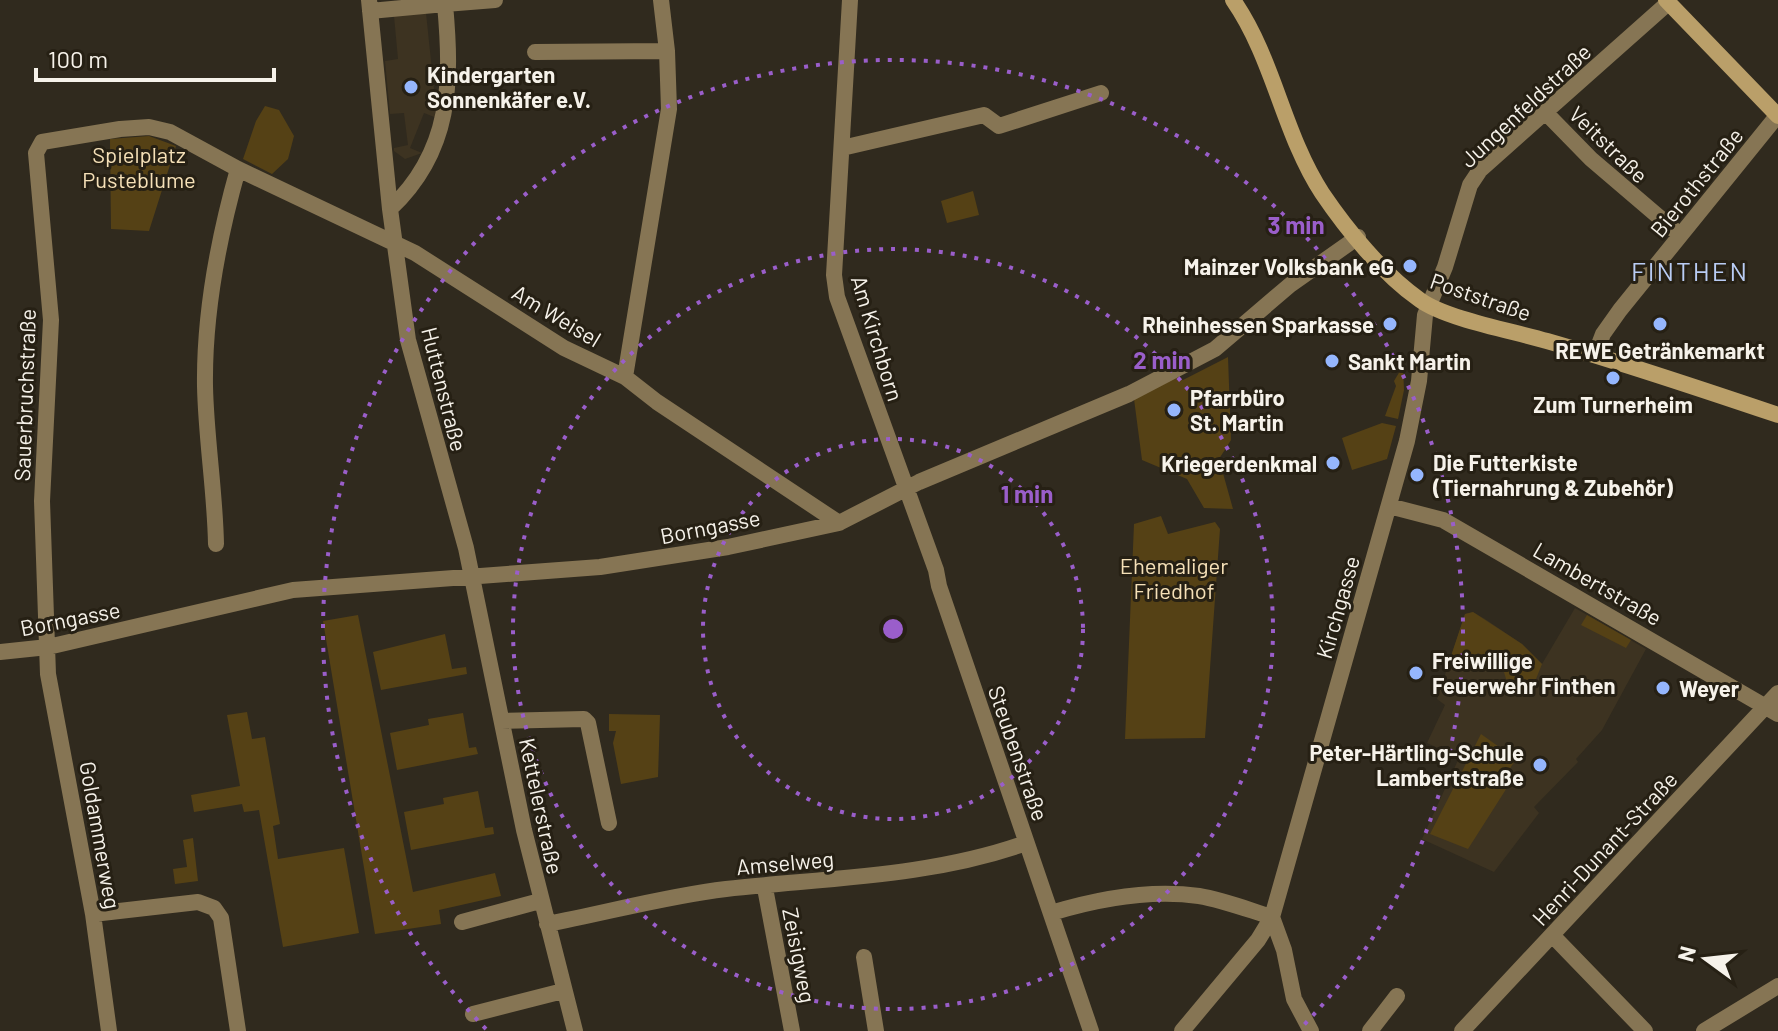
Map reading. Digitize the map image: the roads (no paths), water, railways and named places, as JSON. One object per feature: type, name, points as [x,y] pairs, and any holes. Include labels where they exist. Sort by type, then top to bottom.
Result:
[{"type":"main road","name":"Poststraße","points":[[1233,0],[1261,50],[1311,173],[1333,209],[1394,278],[1428,306],[1595,355],[1778,415]]},
{"type":"main road","points":[[1667,1],[1778,116]]},
{"type":"street","name":"Huttenstraße","points":[[472,576],[416,376],[394,243],[370,6],[495,0]]},
{"type":"street","points":[[625,377],[666,129],[667,51],[661,0]]},
{"type":"street","name":"Am Kirchborn","points":[[850,0],[834,275],[837,297],[906,489]]},
{"type":"street","name":"Jungenfeldstraße","points":[[1428,306],[1445,267],[1470,185],[1480,170],[1667,1]]},
{"type":"street","points":[[390,209],[426,160],[444,116],[450,74],[445,4]]},
{"type":"street","points":[[535,52],[667,51]]},
{"type":"street","points":[[842,148],[984,115],[999,126],[1101,93]]},
{"type":"street","name":"Veitstraße","points":[[1546,113],[1591,159],[1680,235]]},
{"type":"street","name":"Bierothstraße","points":[[1595,355],[1609,325],[1778,116]]},
{"type":"street","name":"Am Weisel","points":[[39,145],[53,138],[158,128],[394,243],[564,348],[625,377],[657,402],[839,523]]},
{"type":"street","name":"Sauerbruchstraße","points":[[39,145],[36,153],[51,320],[42,501],[48,647]]},
{"type":"street","points":[[216,544],[205,386],[208,319],[219,241],[238,169]]},
{"type":"street","name":"Borngasse","points":[[0,652],[48,647],[293,590],[664,558],[839,523],[1034,431],[1129,394],[1215,349],[1290,285],[1358,237]]},
{"type":"street","name":"Kirchgasse","points":[[1182,1031],[1262,935],[1272,917],[1413,414],[1428,306]]},
{"type":"street","name":"Steubenstraße","points":[[906,489],[1091,1031]]},
{"type":"street","name":"Lambertstraße","points":[[1389,506],[1443,520],[1772,710]]},
{"type":"street","name":"Kettelerstraße","points":[[472,576],[540,901],[575,1031]]},
{"type":"street","name":"Goldammerweg","points":[[48,647],[48,674],[93,914],[109,1031]]},
{"type":"street","name":"Henri-Dunant-Straße","points":[[1462,1031],[1553,936],[1556,927],[1772,710],[1778,693]]},
{"type":"street","name":"Kettelerstraße","points":[[502,721],[584,719],[588,723],[609,823]]},
{"type":"street","name":"Amselweg","points":[[547,924],[715,890],[765,888],[974,860],[1026,843]]},
{"type":"street","name":"Zeisigweg","points":[[765,888],[792,1031]]},
{"type":"street","points":[[1051,913],[1087,901],[1177,895],[1201,896],[1272,917],[1284,950],[1294,999],[1311,1031]]},
{"type":"street","name":"Kettelerstraße","points":[[462,922],[540,901]]},
{"type":"street","points":[[93,914],[198,902],[214,908],[221,918],[238,1031]]},
{"type":"street","points":[[1553,936],[1645,1031]]},
{"type":"street","points":[[864,957],[876,1031]]},
{"type":"street","points":[[1704,1031],[1778,986]]},
{"type":"street","points":[[473,1014],[563,991]]},
{"type":"street","points":[[1370,1031],[1397,996]]},
{"type":"place","name":"Kindergarten Sonnenkäfer e.V.","points":[[411,87]]},
{"type":"place","name":"Mainzer Volksbank eG","points":[[1410,266]]},
{"type":"place","name":"Rheinhessen Sparkasse","points":[[1390,324]]},
{"type":"place","name":"REWE Getränkemarkt","points":[[1660,324]]},
{"type":"place","name":"Sankt Martin","points":[[1332,361]]},
{"type":"place","name":"Zum Turnerheim","points":[[1613,378]]},
{"type":"place","name":"Pfarrbüro St. Martin","points":[[1174,410]]},
{"type":"place","name":"Kriegerdenkmal","points":[[1333,463]]},
{"type":"place","name":"Die Futterkiste (Tiernahrung & Zubehör)","points":[[1417,475]]},
{"type":"place","name":"Freiwillige Feuerwehr Finthen","points":[[1416,673]]},
{"type":"place","name":"Weyer","points":[[1663,688]]},
{"type":"place","name":"Peter-Härtling-Schule Lambertstraße","points":[[1540,765]]},
{"type":"district","name":"FINTHEN","points":[[1690,270]]},
{"type":"park label","name":"Spielplatz Pusteblume","points":[[139,166]]},
{"type":"park label","name":"Ehemaliger Friedhof","points":[[1174,578]]}]
